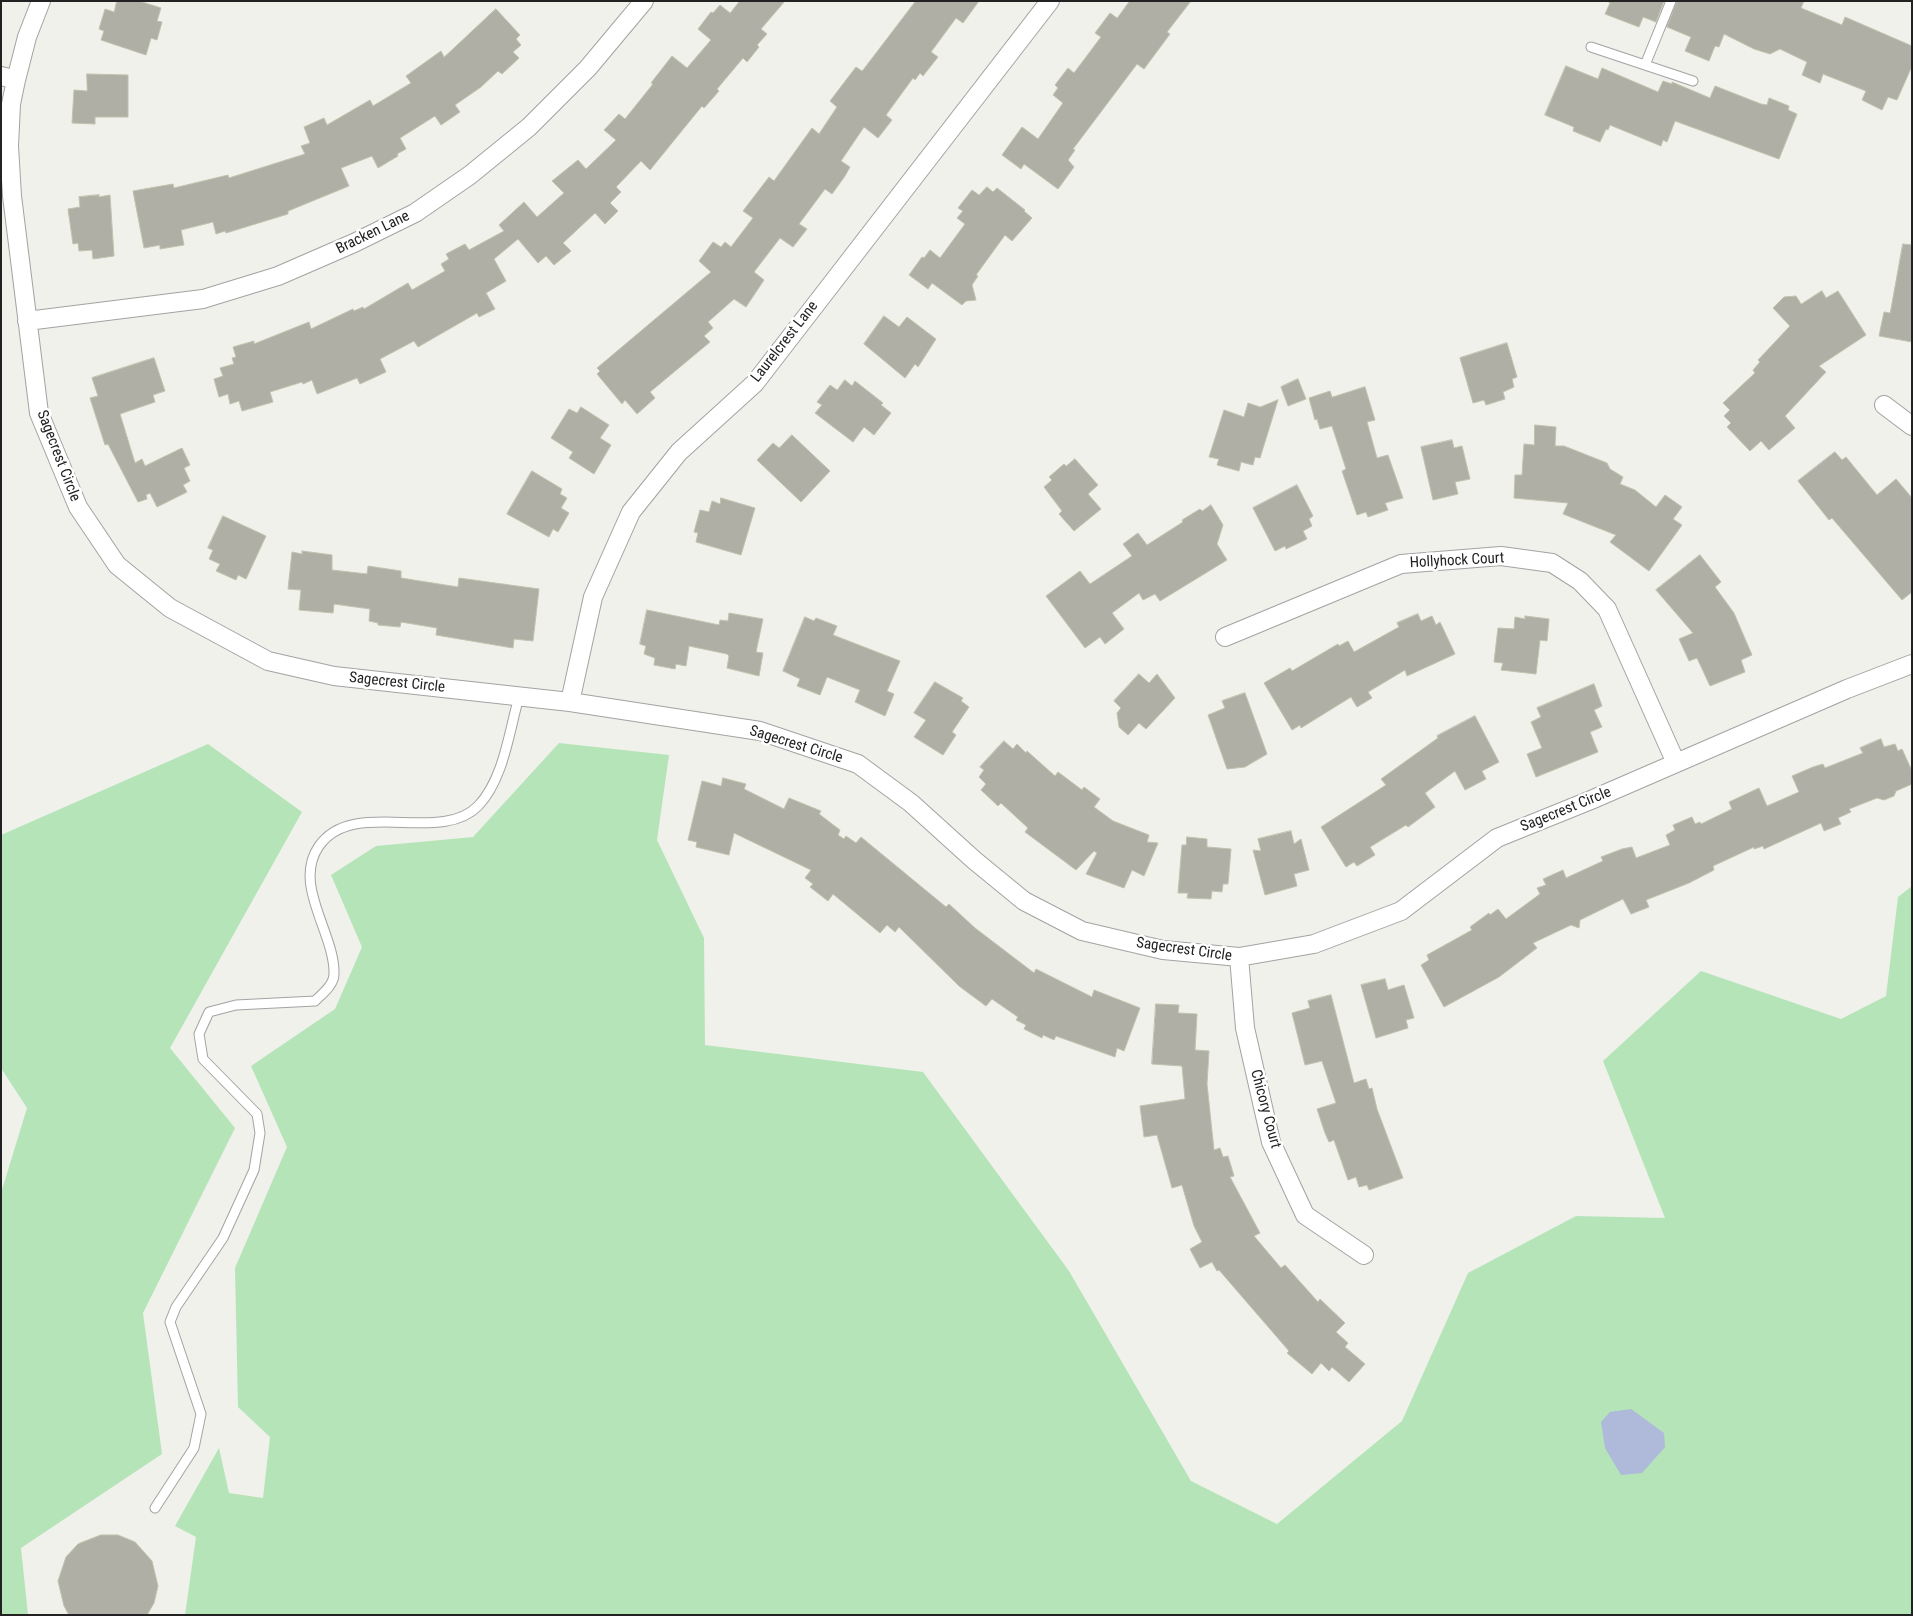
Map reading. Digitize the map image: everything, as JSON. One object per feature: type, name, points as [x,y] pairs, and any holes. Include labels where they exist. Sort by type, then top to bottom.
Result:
[{"type":"street","name":"Sagecrest Circle","points":[[41,1],[9,78],[6,103],[12,196],[39,413],[78,507],[117,565],[170,608],[268,661],[334,676],[570,702],[760,731],[858,764],[911,803],[974,860],[1024,901],[1082,931],[1162,950],[1239,957],[1314,944],[1402,911],[1497,838],[1847,689],[1912,664]]},
{"type":"street","name":"Bracken Lane","points":[[27,321],[203,299],[278,276],[354,244],[415,213],[470,174],[529,127],[588,68],[644,1]]},
{"type":"street","name":"Laurelcrest Lane","points":[[570,702],[593,597],[631,512],[679,452],[754,383],[1050,1]]},
{"type":"street","points":[[1884,405],[1912,426]]},
{"type":"street","name":"Hollyhock Court","points":[[1225,637],[1401,564],[1501,556],[1552,563],[1580,581],[1607,609],[1676,763]]},
{"type":"street","name":"Chicory Court","points":[[1239,957],[1245,1028],[1271,1142],[1305,1215],[1364,1255]]},
{"type":"lane","points":[[1645,65],[1671,1]]},
{"type":"lane","points":[[1591,47],[1693,81]]},
{"type":"lane","points":[[155,1508],[194,1448],[201,1414],[170,1322],[176,1307],[223,1238],[254,1170],[260,1133],[257,1114],[203,1059],[200,1034],[209,1012],[236,1005],[315,1001],[329,987],[334,974],[328,941],[315,904],[310,873],[319,846],[342,827],[369,823],[442,821],[467,815],[479,805],[494,783],[519,696]]},
{"type":"green space","points":[[559,743],[669,755],[657,840],[704,938],[705,1045],[923,1072],[1069,1271],[1191,1481],[1277,1524],[1402,1421],[1468,1273],[1576,1216],[1665,1218],[1603,1061],[1701,971],[1841,1019],[1886,996],[1898,897],[1912,886],[1912,1615],[185,1615],[196,1537],[175,1526],[219,1448],[229,1493],[263,1498],[270,1437],[238,1407],[235,1268],[287,1147],[251,1066],[335,1009],[362,947],[331,875],[376,846],[473,837]]},
{"type":"green space","points":[[208,744],[302,812],[170,1048],[235,1128],[143,1313],[162,1454],[21,1548],[28,1615],[1,1615],[1,1193],[27,1108],[1,1068],[1,835]]},
{"type":"water","points":[[1631,1409],[1664,1433],[1665,1447],[1642,1473],[1621,1475],[1605,1448],[1601,1422],[1610,1412]]},
{"type":"building","points":[[117,1],[139,1],[161,8],[157,21],[162,22],[157,40],[151,38],[146,55],[101,40],[104,31],[99,29],[105,9],[114,12]]},
{"type":"building","points":[[740,1],[785,1],[761,29],[767,34],[757,45],[759,47],[747,62],[743,58],[717,89],[719,91],[704,108],[702,106],[650,170],[641,161],[616,187],[621,192],[610,203],[618,211],[605,224],[595,213],[563,243],[571,251],[554,265],[546,256],[538,263],[518,239],[494,259],[506,281],[486,293],[495,309],[479,317],[477,313],[418,347],[414,341],[380,359],[386,372],[360,384],[357,378],[317,394],[312,380],[303,384],[302,382],[270,392],[273,402],[242,411],[239,401],[230,404],[228,394],[219,397],[214,379],[223,376],[220,368],[234,364],[232,358],[236,357],[233,347],[254,341],[254,344],[309,322],[311,329],[353,309],[354,311],[363,307],[364,309],[408,283],[412,290],[445,271],[441,264],[449,259],[446,254],[465,244],[469,250],[504,231],[499,225],[524,202],[537,217],[564,193],[552,181],[578,160],[586,169],[616,140],[604,130],[619,114],[625,119],[653,84],[651,83],[672,56],[687,68],[711,40],[698,29],[711,12],[713,13],[720,5],[730,13]]},
{"type":"building","points":[[916,1],[979,1],[963,23],[956,18],[931,52],[938,57],[923,76],[920,73],[915,80],[913,78],[886,115],[892,120],[878,138],[864,127],[841,161],[850,167],[845,176],[832,194],[825,189],[799,224],[807,229],[793,247],[780,238],[754,272],[764,280],[746,307],[734,299],[708,322],[713,328],[704,336],[710,342],[650,392],[655,398],[637,414],[625,400],[622,404],[597,374],[600,371],[597,368],[711,272],[699,261],[713,242],[721,247],[725,242],[731,247],[753,218],[743,211],[769,177],[774,181],[812,128],[819,134],[837,107],[830,101],[856,67],[862,71]]},
{"type":"building","points":[[1130,1],[1191,1],[1167,32],[1170,34],[1144,69],[1137,64],[1073,149],[1075,150],[1068,160],[1074,167],[1058,189],[1024,164],[1021,169],[1002,155],[1022,127],[1038,139],[1063,103],[1053,95],[1058,88],[1055,85],[1068,68],[1074,73],[1101,37],[1095,33],[1110,13],[1117,18]]},
{"type":"building","points":[[1607,1],[1664,1],[1656,22],[1643,17],[1639,27],[1605,14],[1610,3]]},
{"type":"building","points":[[1677,1],[1804,1],[1801,8],[1842,25],[1845,17],[1912,46],[1912,66],[1897,100],[1888,97],[1882,110],[1862,100],[1866,91],[1823,74],[1820,83],[1802,75],[1807,62],[1780,49],[1770,54],[1754,49],[1724,34],[1719,47],[1715,46],[1709,61],[1685,51],[1691,37],[1667,27]]},
{"type":"building","points":[[496,9],[520,35],[516,39],[521,45],[513,52],[519,58],[502,74],[498,71],[481,87],[455,105],[460,112],[441,125],[435,116],[400,138],[406,149],[397,154],[398,156],[378,168],[372,156],[341,168],[349,186],[288,211],[288,214],[226,233],[225,231],[216,234],[213,222],[181,230],[184,245],[160,249],[160,245],[144,248],[133,191],[173,184],[174,188],[228,175],[229,178],[305,154],[301,146],[310,143],[304,127],[324,118],[327,125],[370,100],[373,106],[411,83],[406,76],[441,51],[444,57]]},
{"type":"building","points":[[1566,66],[1598,79],[1602,68],[1658,92],[1663,81],[1672,84],[1672,82],[1710,98],[1715,86],[1761,104],[1767,105],[1769,98],[1789,106],[1788,110],[1797,114],[1779,159],[1675,121],[1667,142],[1663,140],[1661,146],[1610,125],[1600,142],[1573,131],[1574,127],[1545,115]]},
{"type":"building","points":[[87,74],[128,75],[128,117],[95,117],[95,124],[72,123],[74,90],[87,91]]},
{"type":"building","points":[[987,187],[993,192],[997,188],[1025,210],[1032,218],[1012,241],[1005,235],[976,275],[978,276],[972,285],[976,300],[966,301],[962,305],[932,283],[928,289],[909,275],[922,257],[924,258],[930,250],[940,258],[965,224],[957,218],[963,211],[958,208],[972,190],[979,195]]},
{"type":"building","points":[[99,195],[99,197],[110,195],[114,256],[93,259],[92,250],[79,251],[78,243],[73,244],[68,209],[80,207],[79,197]]},
{"type":"building","points":[[1903,244],[1912,245],[1912,342],[1879,336],[1884,312],[1890,313]]},
{"type":"building","points":[[1822,291],[1826,298],[1838,291],[1866,335],[1819,366],[1826,372],[1785,416],[1795,428],[1769,450],[1761,441],[1750,451],[1727,427],[1731,423],[1724,416],[1730,410],[1723,403],[1755,373],[1753,370],[1760,362],[1758,360],[1790,326],[1773,308],[1784,297],[1796,296],[1801,304]]},
{"type":"building","points":[[884,316],[899,327],[907,317],[936,339],[918,367],[915,364],[905,378],[864,344]]},
{"type":"building","points":[[1507,343],[1517,377],[1512,379],[1514,387],[1503,392],[1505,399],[1486,405],[1484,400],[1473,403],[1460,358]]},
{"type":"building","points":[[154,358],[165,391],[153,395],[155,402],[120,414],[135,463],[142,459],[145,466],[182,448],[190,465],[184,468],[190,481],[183,485],[187,492],[157,507],[150,493],[146,495],[147,499],[138,502],[108,444],[105,445],[90,398],[98,396],[92,378]]},
{"type":"building","points":[[1298,379],[1306,399],[1288,406],[1281,387]]},
{"type":"building","points":[[845,380],[852,386],[855,381],[883,403],[881,405],[891,413],[874,435],[864,427],[853,442],[815,413],[822,405],[817,402],[830,385],[837,390]]},
{"type":"building","points":[[1365,387],[1375,420],[1367,422],[1377,458],[1388,455],[1403,498],[1385,503],[1388,510],[1368,517],[1366,512],[1357,515],[1342,471],[1346,469],[1332,426],[1320,429],[1317,419],[1315,420],[1309,398],[1330,391],[1332,397]]},
{"type":"building","points":[[1278,400],[1260,458],[1255,457],[1253,465],[1241,462],[1239,471],[1217,465],[1219,459],[1209,457],[1224,410],[1244,417],[1248,403],[1260,407]]},
{"type":"building","points":[[581,407],[609,425],[600,438],[611,445],[594,474],[569,458],[573,452],[551,438],[569,409],[577,413]]},
{"type":"building","points":[[1535,425],[1556,427],[1555,446],[1564,446],[1607,463],[1610,469],[1623,477],[1620,484],[1635,490],[1656,507],[1665,495],[1682,507],[1673,519],[1682,525],[1649,571],[1610,542],[1616,535],[1563,514],[1568,503],[1514,498],[1515,475],[1522,475],[1524,444],[1534,445]]},
{"type":"building","points":[[792,435],[830,471],[801,502],[757,460],[773,443],[779,448]]},
{"type":"building","points":[[1452,440],[1454,448],[1462,446],[1470,479],[1455,482],[1458,494],[1433,500],[1421,447]]},
{"type":"building","points":[[1835,452],[1842,460],[1846,457],[1877,495],[1896,479],[1912,498],[1912,592],[1902,600],[1832,518],[1829,520],[1798,481]]},
{"type":"building","points":[[1075,459],[1098,485],[1088,494],[1101,509],[1074,531],[1059,514],[1062,511],[1044,487],[1052,480],[1049,477],[1064,464],[1066,466]]},
{"type":"building","points":[[532,471],[562,489],[560,494],[567,498],[561,508],[569,513],[558,532],[553,529],[549,537],[507,514]]},
{"type":"building","points":[[1297,485],[1313,516],[1309,519],[1312,526],[1303,531],[1307,539],[1286,549],[1285,546],[1275,551],[1253,508]]},
{"type":"building","points":[[721,498],[755,508],[741,555],[696,542],[698,533],[694,532],[700,510],[709,512],[712,501],[720,504]]},
{"type":"building","points":[[1211,505],[1223,525],[1217,544],[1227,560],[1160,601],[1155,594],[1143,600],[1139,593],[1112,613],[1124,629],[1105,644],[1100,637],[1085,648],[1046,596],[1080,571],[1090,584],[1132,556],[1123,544],[1138,533],[1147,545],[1183,522],[1182,520],[1200,509],[1202,511]]},
{"type":"building","points":[[223,516],[266,536],[246,579],[238,575],[236,580],[216,571],[220,564],[209,559],[213,550],[208,548]]},
{"type":"building","points":[[302,551],[332,555],[332,570],[367,574],[368,566],[401,571],[401,578],[458,587],[459,578],[539,589],[533,641],[514,639],[513,648],[436,635],[437,628],[401,622],[400,627],[378,625],[378,623],[369,621],[370,609],[334,604],[333,613],[299,610],[301,590],[288,589],[292,552],[302,554]]},
{"type":"building","points":[[1700,555],[1721,582],[1715,587],[1734,613],[1752,655],[1741,660],[1745,672],[1710,686],[1697,658],[1689,661],[1679,639],[1693,633],[1656,590]]},
{"type":"building","points":[[647,610],[719,625],[720,620],[728,621],[729,613],[763,619],[756,652],[763,653],[759,676],[727,668],[729,656],[727,654],[689,646],[686,666],[676,664],[675,669],[654,665],[655,658],[644,654],[646,646],[640,644]]},
{"type":"building","points":[[1418,614],[1421,621],[1432,616],[1436,625],[1440,622],[1455,654],[1407,676],[1405,670],[1368,692],[1372,698],[1357,707],[1351,697],[1301,728],[1300,725],[1292,730],[1264,683],[1290,668],[1292,671],[1338,644],[1339,646],[1348,641],[1354,652],[1399,627],[1397,623]]},
{"type":"building","points":[[1525,616],[1549,619],[1547,641],[1540,640],[1536,674],[1501,670],[1503,663],[1494,662],[1498,628],[1514,629],[1515,617],[1525,619]]},
{"type":"building","points":[[805,617],[814,621],[816,618],[837,626],[833,635],[900,661],[887,691],[894,694],[885,716],[855,702],[860,690],[827,677],[820,695],[797,686],[800,679],[783,671]]},
{"type":"building","points":[[1139,674],[1149,683],[1157,674],[1175,698],[1146,729],[1139,723],[1128,735],[1119,727],[1117,713],[1121,708],[1114,701]]},
{"type":"building","points":[[935,682],[963,698],[961,701],[969,707],[952,732],[956,735],[943,755],[914,737],[926,720],[914,713]]},
{"type":"building","points":[[1594,684],[1602,706],[1594,710],[1602,727],[1590,732],[1598,752],[1536,777],[1527,754],[1542,748],[1531,722],[1541,717],[1537,708]]},
{"type":"building","points":[[1245,693],[1267,754],[1245,767],[1227,769],[1208,715],[1225,708],[1222,701]]},
{"type":"building","points":[[1475,716],[1499,762],[1482,771],[1486,779],[1465,790],[1455,771],[1425,793],[1435,807],[1408,827],[1406,825],[1370,847],[1375,855],[1357,866],[1354,862],[1346,867],[1321,827],[1386,785],[1381,779],[1438,738],[1437,736]]},
{"type":"building","points":[[1881,739],[1884,747],[1895,744],[1898,751],[1902,749],[1912,771],[1912,784],[1896,791],[1894,796],[1884,800],[1877,798],[1849,809],[1851,812],[1838,818],[1841,824],[1824,831],[1821,823],[1764,849],[1763,846],[1754,849],[1754,847],[1713,866],[1714,870],[1689,883],[1646,900],[1649,907],[1631,914],[1623,899],[1580,920],[1579,928],[1571,925],[1533,943],[1537,948],[1499,977],[1444,1007],[1421,965],[1429,960],[1427,955],[1472,930],[1470,927],[1489,913],[1490,915],[1498,909],[1506,919],[1540,894],[1537,888],[1546,885],[1543,879],[1563,870],[1566,878],[1603,861],[1601,857],[1622,849],[1632,847],[1636,858],[1670,845],[1666,835],[1675,830],[1673,825],[1692,817],[1695,824],[1700,822],[1701,824],[1732,809],[1729,802],[1759,788],[1767,806],[1799,792],[1792,776],[1823,764],[1825,768],[1863,753],[1860,748]]},
{"type":"building","points":[[1004,741],[1013,749],[1017,744],[1055,776],[1058,772],[1082,790],[1084,787],[1100,799],[1094,807],[1113,821],[1149,835],[1147,842],[1158,843],[1144,876],[1132,870],[1124,888],[1086,874],[1097,853],[1094,851],[1076,870],[1025,832],[1028,828],[1001,803],[998,806],[981,790],[986,784],[979,777],[984,770],[980,767]]},
{"type":"building","points":[[723,778],[746,784],[744,789],[784,809],[789,798],[821,811],[819,814],[840,830],[838,835],[844,839],[846,836],[856,843],[861,837],[946,907],[949,904],[975,928],[1034,973],[1036,969],[1092,997],[1094,990],[1140,1008],[1124,1051],[1117,1048],[1115,1057],[1056,1036],[1054,1040],[1043,1035],[1042,1038],[1024,1029],[1026,1025],[1016,1020],[1018,1017],[992,999],[986,1006],[959,986],[899,927],[895,932],[887,925],[880,933],[833,894],[828,901],[810,887],[813,884],[805,878],[811,870],[734,833],[729,855],[696,847],[697,842],[688,840],[702,781],[721,786]]},
{"type":"building","points":[[1291,831],[1294,844],[1301,839],[1309,870],[1294,874],[1297,886],[1265,895],[1253,850],[1261,851],[1258,839]]},
{"type":"building","points":[[1187,837],[1207,839],[1207,847],[1231,849],[1228,884],[1223,884],[1222,892],[1212,891],[1211,899],[1187,898],[1188,893],[1178,893],[1182,845],[1186,845]]},
{"type":"building","points":[[1385,979],[1388,990],[1404,985],[1414,1018],[1406,1020],[1408,1028],[1376,1038],[1361,985]]},
{"type":"building","points":[[1331,995],[1354,1083],[1366,1079],[1369,1089],[1372,1088],[1377,1109],[1403,1178],[1369,1190],[1367,1185],[1359,1187],[1356,1177],[1348,1180],[1334,1140],[1329,1142],[1325,1133],[1317,1109],[1336,1103],[1322,1061],[1305,1065],[1292,1013],[1310,1008],[1308,1001]]},
{"type":"building","points":[[1156,1004],[1179,1005],[1178,1013],[1197,1014],[1195,1050],[1209,1051],[1207,1084],[1214,1150],[1220,1148],[1223,1157],[1228,1156],[1234,1176],[1230,1177],[1260,1233],[1254,1236],[1281,1268],[1285,1265],[1318,1302],[1320,1299],[1345,1323],[1336,1332],[1348,1343],[1345,1347],[1365,1364],[1349,1382],[1332,1367],[1329,1371],[1321,1363],[1312,1374],[1287,1353],[1289,1351],[1219,1270],[1217,1271],[1212,1262],[1200,1268],[1190,1249],[1202,1242],[1194,1226],[1182,1185],[1172,1188],[1157,1135],[1144,1137],[1140,1106],[1185,1099],[1182,1066],[1152,1064]]},
{"type":"building","points":[[101,1535],[118,1535],[135,1542],[152,1561],[158,1586],[154,1603],[147,1615],[69,1615],[64,1606],[58,1581],[66,1557],[78,1544]]}]
